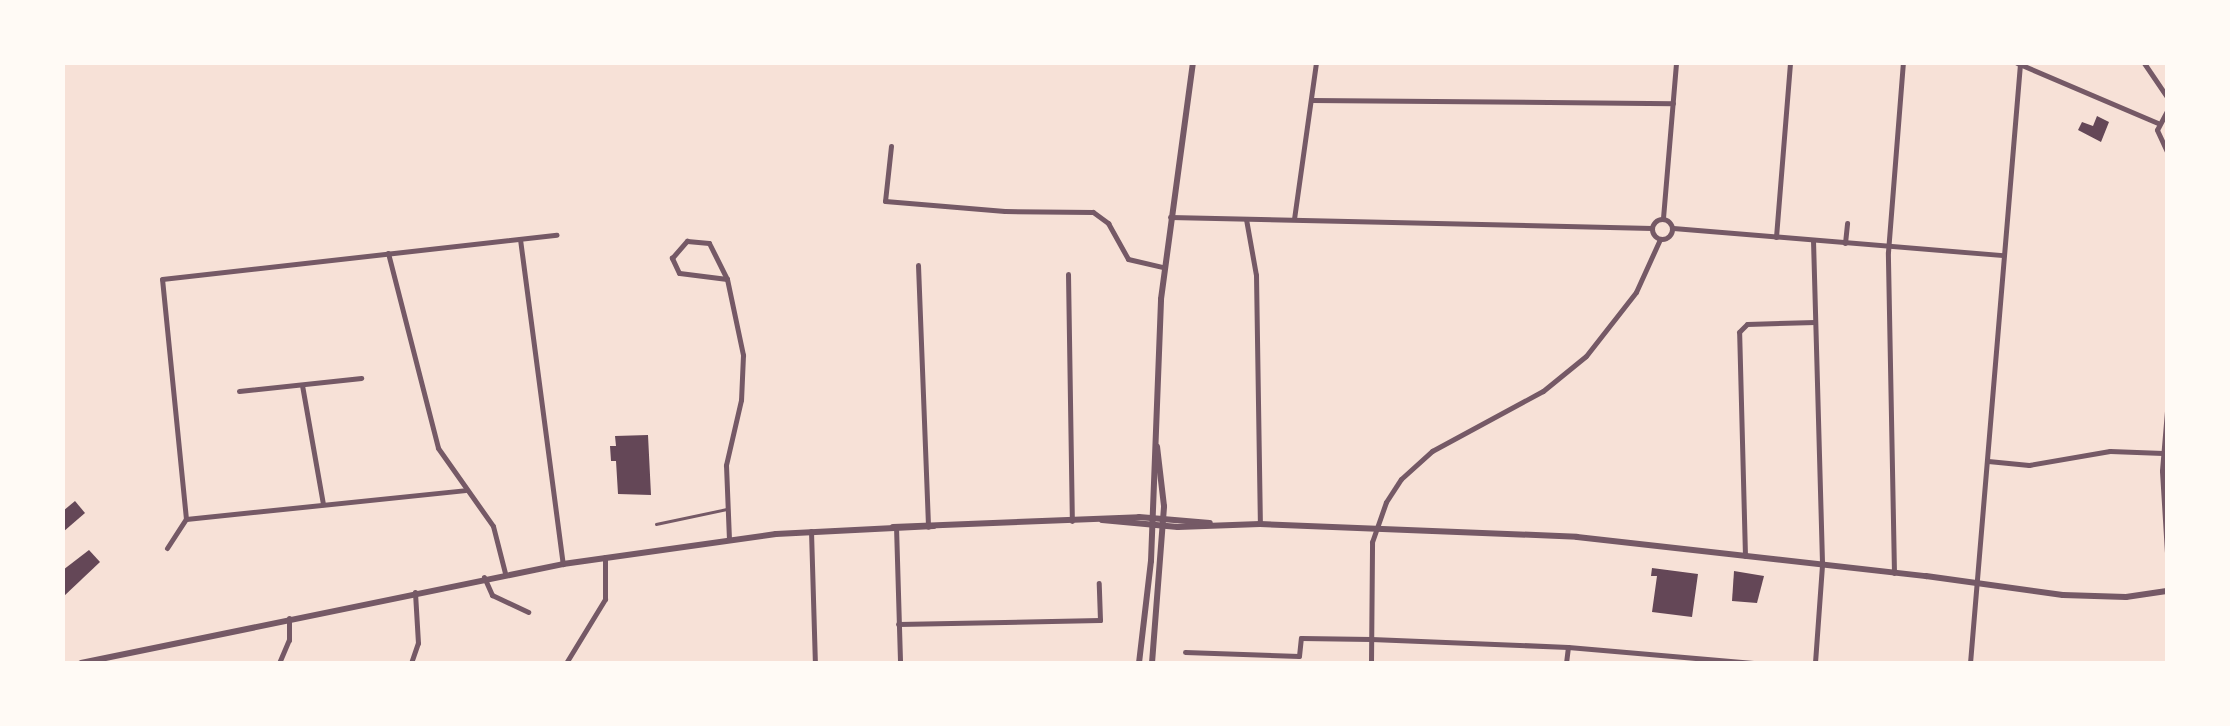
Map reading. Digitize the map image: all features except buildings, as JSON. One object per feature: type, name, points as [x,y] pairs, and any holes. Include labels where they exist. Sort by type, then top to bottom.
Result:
[{"type":"street","points":[[1139,663],[1148,606],[1164,267],[1193,63]]},
{"type":"street","points":[[1294,219],[1316,63]]},
{"type":"street","points":[[1171,218],[1652,228],[1663,218],[1676,63]]},
{"type":"street","points":[[1776,237],[1790,63]]},
{"type":"street","points":[[1894,573],[1888,246],[1903,63]]},
{"type":"street","points":[[2144,63],[2167,97]]},
{"type":"street","points":[[1970,663],[2018,64],[2158,123]]},
{"type":"street","points":[[1311,100],[1673,103]]},
{"type":"street","points":[[2167,111],[2158,123],[2157,136],[2167,151]]},
{"type":"street","points":[[891,146],[885,201],[1005,211],[1093,212],[1108,223],[1128,259],[1164,267]]},
{"type":"street","points":[[1663,218],[1672,228],[2003,255]]},
{"type":"street","points":[[1246,219],[1256,275],[1260,524]]},
{"type":"street","points":[[1845,243],[1847,223]]},
{"type":"street","points":[[1652,228],[1660,239]]},
{"type":"street","points":[[1371,663],[1375,528],[1386,502],[1413,466],[1543,391],[1586,356],[1636,292],[1660,239],[1669,236],[1672,228]]},
{"type":"street","points":[[167,548],[186,519],[161,280],[557,235]]},
{"type":"street","points":[[520,239],[563,564]]},
{"type":"street","points":[[1813,240],[1822,565],[1815,663]]},
{"type":"street","points":[[727,279],[686,277],[679,273],[673,257],[687,241],[704,241],[713,247],[727,279],[743,358],[741,400],[726,465],[729,540]]},
{"type":"street","points":[[388,253],[438,448],[465,490],[493,526],[505,573]]},
{"type":"street","points":[[918,265],[930,526]]},
{"type":"street","points":[[1068,274],[1072,521]]},
{"type":"street","points":[[1745,556],[1739,332],[1747,324],[1815,322]]},
{"type":"street","points":[[239,391],[361,378]]},
{"type":"street","points":[[302,385],[323,504]]},
{"type":"street","points":[[2167,411],[2163,453],[2167,552]]},
{"type":"street","points":[[1152,663],[1164,527],[1164,481],[1156,438]]},
{"type":"street","points":[[1988,461],[2029,465],[2110,451],[2163,453]]},
{"type":"street","points":[[186,519],[465,490]]},
{"type":"street","points":[[81,663],[505,573],[729,540],[811,531],[1152,518],[1215,524]]},
{"type":"street","points":[[1102,520],[1164,527],[1260,524],[1577,537],[2097,598],[2167,591]]},
{"type":"street","points":[[896,528],[900,663]]},
{"type":"street","points":[[811,531],[815,663]]},
{"type":"street","points":[[566,663],[605,599],[605,557]]},
{"type":"street","points":[[484,577],[492,595],[528,612]]},
{"type":"street","points":[[898,624],[1100,620],[1099,583]]},
{"type":"street","points":[[411,663],[418,643],[415,592]]},
{"type":"street","points":[[279,663],[289,640],[289,618]]},
{"type":"street","points":[[1185,652],[1299,656],[1301,638],[1371,639],[1567,647],[1756,663]]},
{"type":"street","points":[[1566,663],[1567,647]]},
{"type":"lane","points":[[656,524],[727,509]]}]
